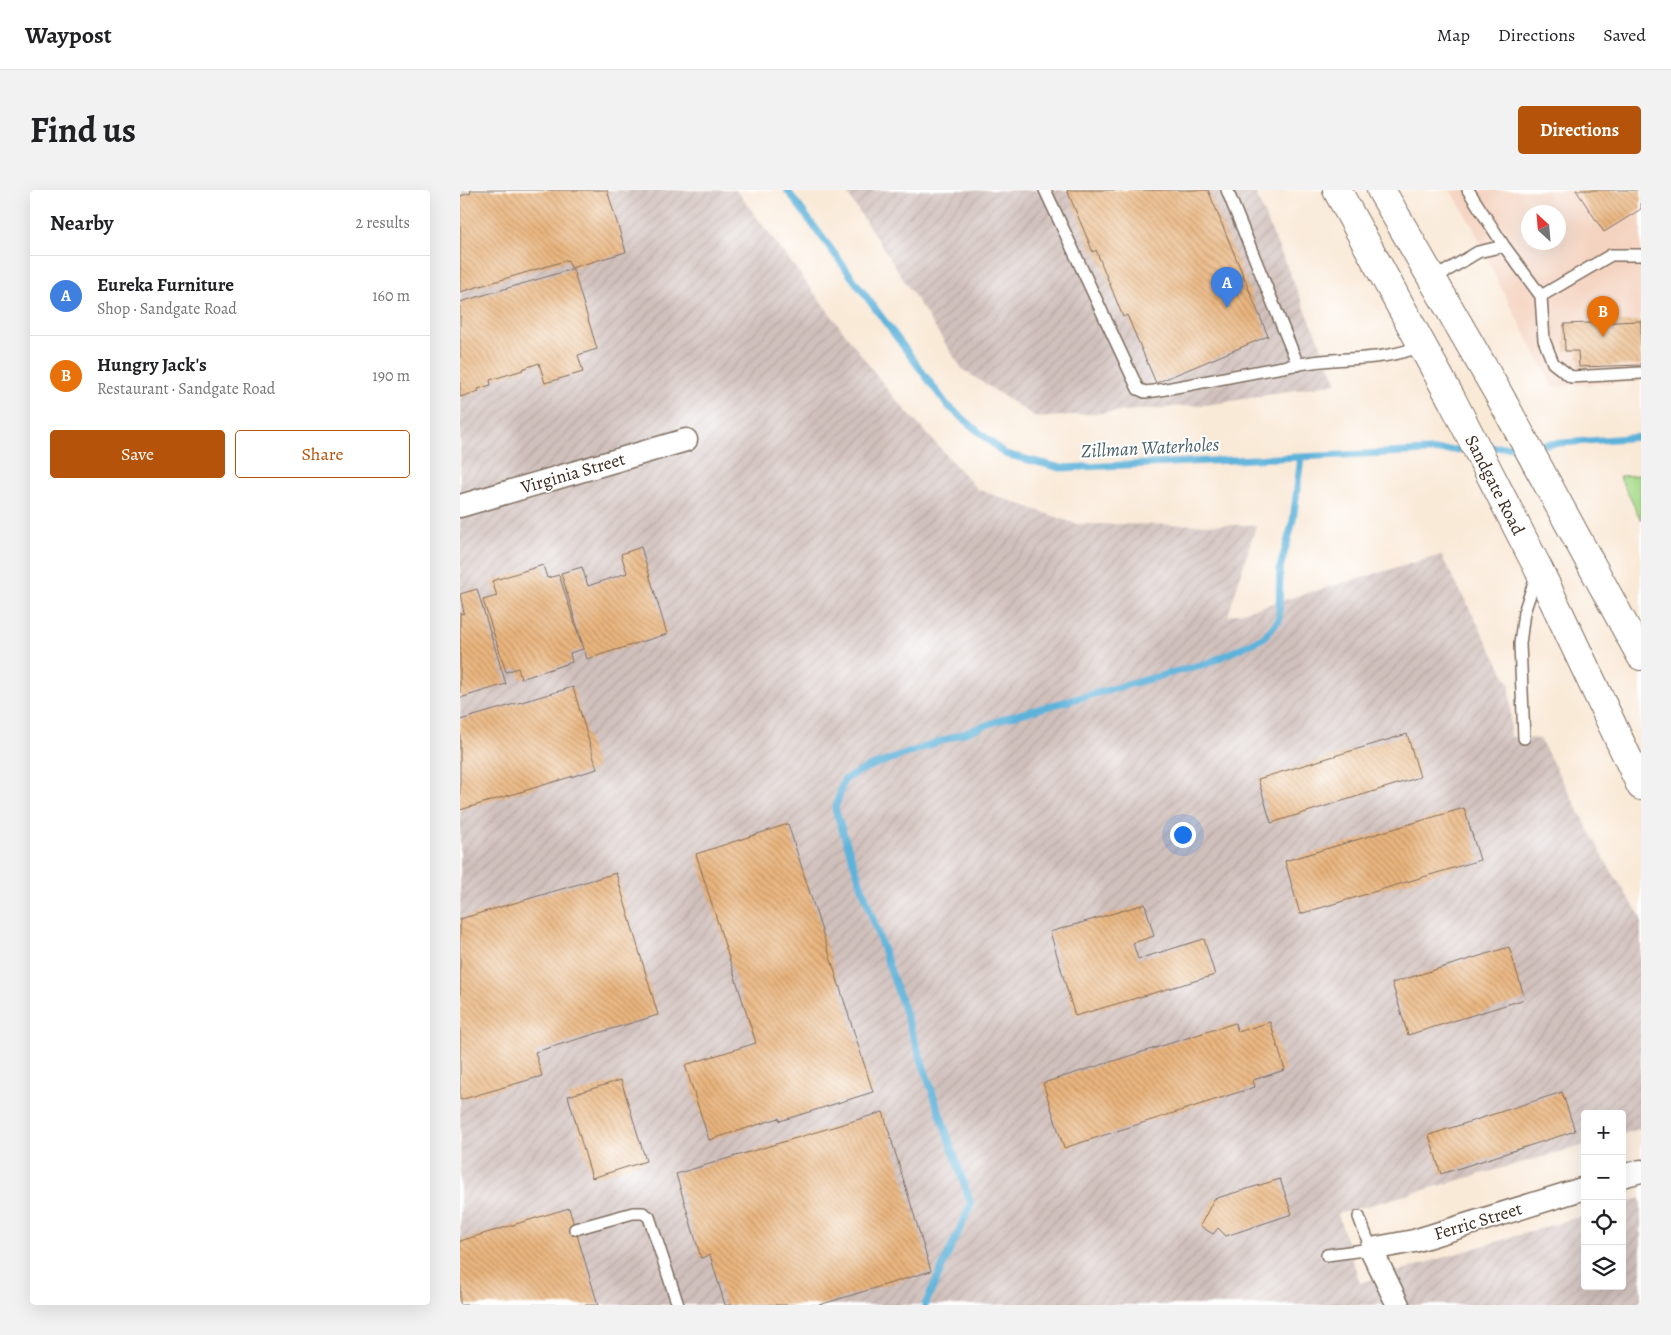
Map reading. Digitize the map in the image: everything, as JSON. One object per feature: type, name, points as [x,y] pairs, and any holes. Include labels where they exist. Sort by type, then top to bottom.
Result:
[{"type":"highway","name":"Sandgate Road","points":[[1337,190],[1452,400],[1539,570],[1641,786]]},
{"type":"highway","points":[[1381,190],[1498,393],[1641,656]]},
{"type":"street","name":"Virginia Street","points":[[460,506],[686,440]]},
{"type":"street","points":[[1626,1175],[1641,1171]]},
{"type":"street","name":"Ferric Street","points":[[1371,1249],[1414,1241],[1581,1189]]},
{"type":"street","points":[[1371,1249],[1398,1305]]},
{"type":"lane","points":[[1045,190],[1138,390],[1145,392],[1154,391],[1298,365],[1387,355],[1408,351],[1422,345]]},
{"type":"lane","points":[[1227,190],[1298,365]]},
{"type":"lane","points":[[1468,190],[1504,246],[1541,296],[1544,340],[1553,363],[1571,377],[1641,373]]},
{"type":"lane","points":[[1433,279],[1478,252],[1504,246]]},
{"type":"lane","points":[[1541,296],[1611,255],[1641,255]]},
{"type":"lane","points":[[1524,738],[1520,644],[1524,612],[1539,570]]},
{"type":"lane","points":[[575,1230],[633,1213],[642,1213],[649,1217],[678,1305]]},
{"type":"lane","points":[[1328,1255],[1371,1249],[1359,1217]]},
{"type":"shaded area","points":[[460,190],[736,190],[891,394],[977,489],[1076,524],[1256,525],[1228,616],[1441,555],[1510,685],[1511,737],[1540,739],[1610,869],[1641,917],[1641,1129],[1626,1133],[1626,1110],[1581,1110],[1581,1146],[1338,1214],[1360,1283],[1581,1216],[1581,1290],[1626,1290],[1626,1202],[1641,1198],[1641,1305],[460,1305]]},
{"type":"shaded area","points":[[845,190],[1254,190],[1337,383],[1214,404],[1037,418],[962,369]]},
{"type":"shaded area","points":[[1450,190],[1641,190],[1641,381],[1553,387],[1501,288],[1472,225]]},
{"type":"green space","points":[[1641,475],[1641,520],[1619,476]]},
{"type":"building","points":[[470,190],[607,190],[626,252],[571,268],[568,260],[460,292],[460,196],[471,193]]},
{"type":"building","points":[[1067,190],[1208,190],[1268,336],[1156,383],[1127,315],[1123,317],[1096,250],[1093,252]]},
{"type":"building","points":[[1576,190],[1641,190],[1641,209],[1604,232]]},
{"type":"building","points":[[573,269],[597,349],[578,355],[583,372],[545,383],[539,363],[490,380],[491,385],[460,397],[460,302]]},
{"type":"building","points":[[1641,321],[1641,365],[1579,367],[1578,351],[1565,351],[1564,324]]},
{"type":"building","points":[[641,547],[667,634],[587,659],[561,573],[582,567],[588,586],[627,573],[621,554]]},
{"type":"building","points":[[543,565],[547,578],[559,575],[583,649],[570,653],[572,662],[521,679],[518,668],[506,672],[483,600],[497,596],[492,581]]},
{"type":"building","points":[[477,589],[506,684],[460,698],[460,614],[464,613],[460,594]]},
{"type":"building","points":[[573,687],[597,769],[460,810],[460,720]]},
{"type":"building","points":[[1407,734],[1420,777],[1271,823],[1258,779]]},
{"type":"building","points":[[1464,808],[1480,860],[1300,914],[1285,861]]},
{"type":"building","points":[[788,824],[873,1092],[780,1121],[779,1118],[709,1140],[685,1065],[756,1043],[696,854]]},
{"type":"building","points":[[616,873],[658,1015],[535,1052],[542,1076],[460,1100],[460,919]]},
{"type":"building","points":[[1145,904],[1154,936],[1133,943],[1138,959],[1204,939],[1215,975],[1075,1016],[1050,932]]},
{"type":"building","points":[[1509,947],[1525,999],[1408,1035],[1392,983]]},
{"type":"building","points":[[1270,1022],[1285,1070],[1253,1080],[1255,1087],[1064,1148],[1043,1083],[1235,1023],[1238,1032]]},
{"type":"building","points":[[621,1080],[646,1161],[592,1178],[568,1096]]},
{"type":"building","points":[[1562,1092],[1575,1131],[1441,1174],[1429,1135]]},
{"type":"building","points":[[883,1112],[931,1271],[819,1305],[725,1305],[710,1255],[701,1258],[676,1174]]},
{"type":"building","points":[[1280,1179],[1292,1214],[1226,1236],[1218,1228],[1213,1234],[1200,1226],[1214,1199]]},
{"type":"building","points":[[569,1208],[598,1305],[460,1305],[460,1241]]},
{"type":"waterway","name":"Zillman Waterholes","points":[[787,190],[947,405],[1005,454],[1061,468],[1471,449]]},
{"type":"waterway","name":"Zillman Waterholes","points":[[1534,445],[1641,437]]},
{"type":"waterway","name":"Zillman Waterholes","points":[[1484,448],[1519,446]]},
{"type":"waterway","points":[[925,1305],[971,1204],[835,809],[844,780],[866,768],[1009,717],[1208,663],[1263,638],[1279,620],[1280,568],[1293,521],[1301,457]]},
{"type":"place","name":"Eureka Furniture","points":[[1227,308]]},
{"type":"place","name":"Hungry Jack's","points":[[1603,337]]}]
